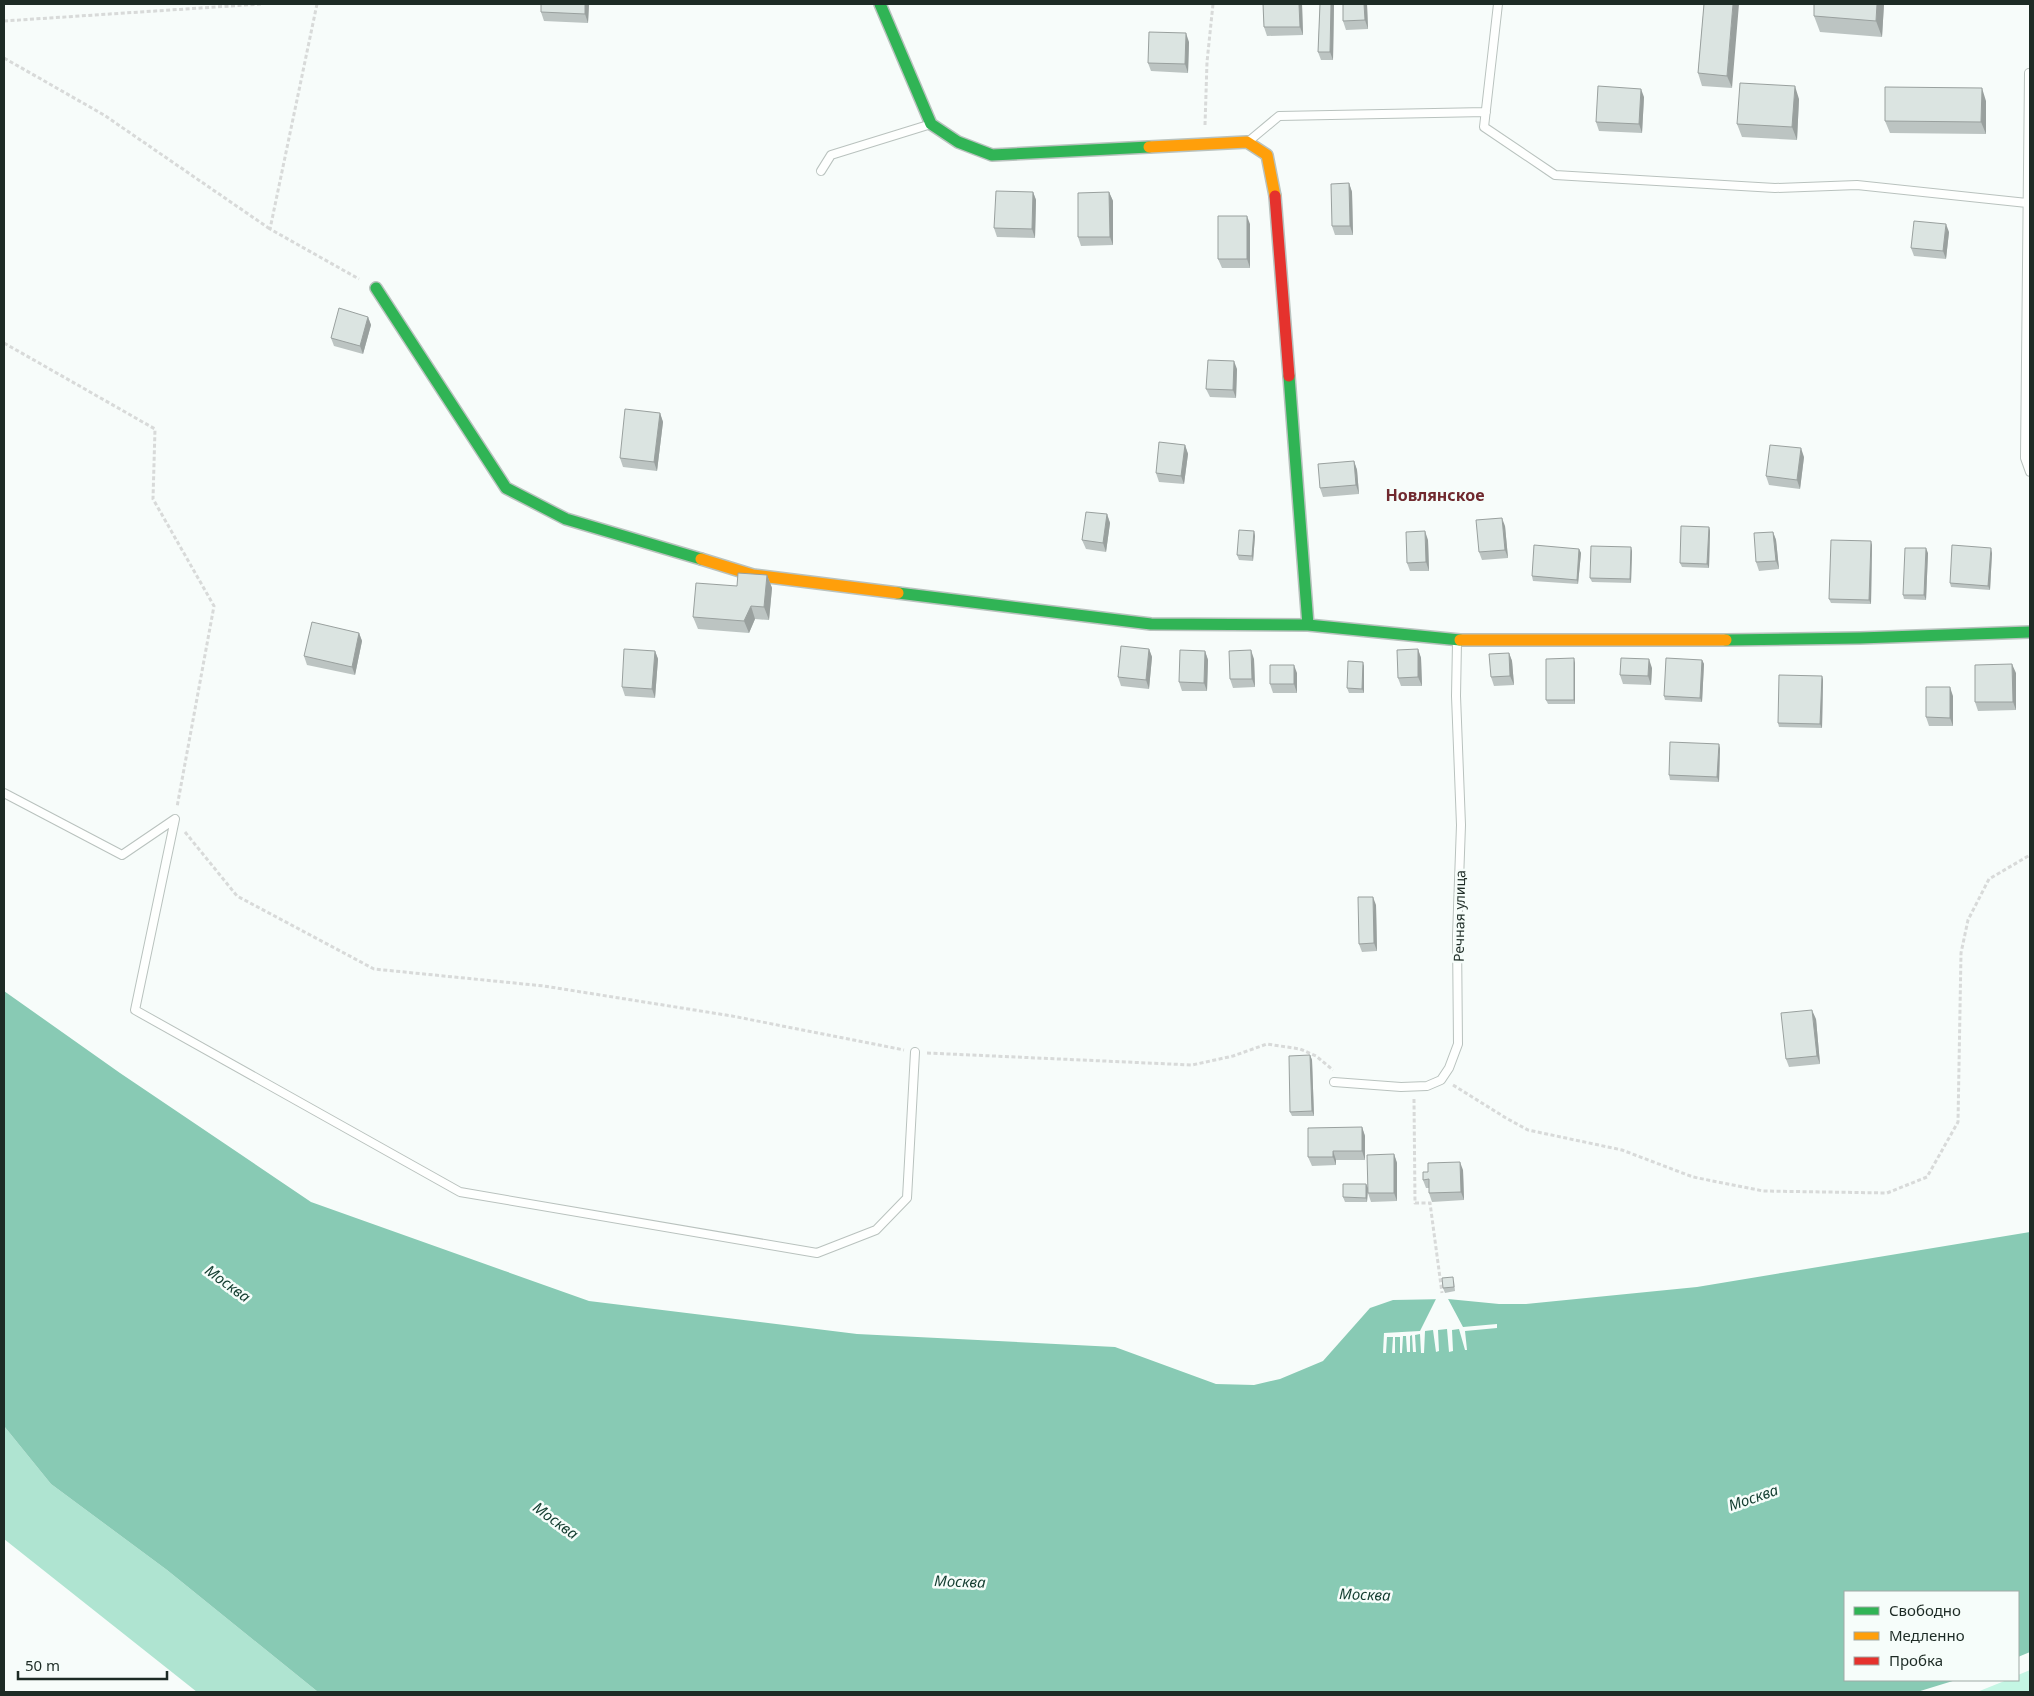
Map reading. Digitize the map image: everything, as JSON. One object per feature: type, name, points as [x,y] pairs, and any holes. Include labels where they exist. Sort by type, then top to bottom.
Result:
[{"type":"street","points":[[880,4],[931,124],[958,142],[992,155],[1247,142],[1267,155],[1275,197],[1308,625]]},
{"type":"street","points":[[376,288],[506,488],[566,519],[753,575],[1151,624],[1308,625],[1457,640],[1609,641],[1860,638],[2030,632]]},
{"type":"lane","points":[[1498,4],[1484,127],[1555,175],[1775,188],[1857,185],[2027,203]]},
{"type":"lane","points":[[2029,73],[2025,458],[2030,472]]},
{"type":"lane","points":[[1247,142],[1279,116],[1486,112]]},
{"type":"lane","points":[[821,171],[832,155],[931,124]]},
{"type":"lane","name":"Речная улица","points":[[1441,1080],[1449,1068],[1458,1044],[1457,936],[1461,825],[1456,696],[1457,640]]},
{"type":"lane","points":[[4,793],[122,855],[174,819]]},
{"type":"lane","points":[[174,819],[135,1010],[460,1192],[817,1253],[876,1230],[907,1198],[915,1052]]},
{"type":"lane","points":[[1334,1082],[1401,1087],[1427,1086],[1441,1080]]},
{"type":"path","points":[[4,21],[261,4]]},
{"type":"path","points":[[270,229],[317,4]]},
{"type":"path","points":[[1204,144],[1207,62],[1213,4]]},
{"type":"path","points":[[4,58],[104,116],[270,229],[376,288]]},
{"type":"path","points":[[4,342],[155,429],[153,499],[214,606],[174,819],[237,896],[374,969],[544,986],[732,1016],[915,1052],[1192,1065],[1233,1056],[1267,1044],[1300,1049],[1316,1056],[1330,1066],[1345,1083]]},
{"type":"path","points":[[1441,1080],[1455,1086],[1528,1130],[1622,1150],[1693,1177],[1763,1191],[1888,1193],[1926,1177],[1958,1122],[1961,953],[1968,920],[1989,879],[2030,855]]},
{"type":"path","points":[[1414,1086],[1415,1203],[1430,1203],[1442,1293]]},
{"type":"shaded area","points":[[4,1426],[51,1484],[167,1570],[318,1692],[197,1692],[4,1539]]},
{"type":"shaded area","points":[[2030,1670],[2030,1692],[1977,1692],[2004,1681],[2019,1681],[2019,1675]]},
{"type":"water","name":"Москва","points":[[4,991],[120,1073],[311,1202],[589,1301],[857,1334],[1115,1347],[1216,1384],[1254,1385],[1280,1379],[1323,1361],[1370,1308],[1393,1300],[1448,1299],[1499,1304],[1526,1304],[1697,1287],[2030,1232],[2030,1652],[2019,1657],[2019,1591],[1844,1591],[1844,1681],[1953,1681],[1917,1692],[318,1692],[167,1570],[51,1484],[4,1426]]},
{"type":"pier","points":[[1437,1297],[1447,1297],[1463,1327],[1497,1324],[1497,1328],[1465,1331],[1467,1350],[1465,1350],[1459,1329],[1452,1330],[1453,1351],[1449,1352],[1447,1329],[1438,1330],[1439,1351],[1436,1352],[1433,1330],[1425,1331],[1424,1353],[1421,1353],[1420,1334],[1415,1335],[1416,1352],[1413,1352],[1412,1335],[1410,1336],[1410,1352],[1407,1352],[1406,1336],[1403,1336],[1402,1353],[1400,1353],[1400,1337],[1395,1337],[1395,1353],[1392,1353],[1393,1337],[1387,1337],[1386,1353],[1383,1353],[1384,1333],[1420,1331]]},
{"type":"building","points":[[541,4],[585,4],[585,14],[541,12]]},
{"type":"building","points":[[1263,4],[1299,4],[1300,27],[1264,27]]},
{"type":"building","points":[[1320,4],[1331,4],[1330,52],[1318,52]]},
{"type":"building","points":[[1343,4],[1364,4],[1365,20],[1343,21]]},
{"type":"building","points":[[1704,4],[1733,4],[1727,76],[1698,73]]},
{"type":"building","points":[[1814,4],[1877,4],[1876,21],[1814,16]]},
{"type":"building","points":[[1149,32],[1186,33],[1185,64],[1148,63]]},
{"type":"building","points":[[1740,83],[1795,86],[1792,127],[1737,124]]},
{"type":"building","points":[[1598,86],[1641,89],[1639,124],[1596,122]]},
{"type":"building","points":[[1885,87],[1982,88],[1981,122],[1885,121]]},
{"type":"building","points":[[1349,183],[1350,226],[1332,226],[1331,184]]},
{"type":"building","points":[[996,191],[1033,192],[1032,229],[994,228]]},
{"type":"building","points":[[1109,192],[1110,237],[1078,237],[1078,193]]},
{"type":"building","points":[[1218,216],[1247,216],[1247,259],[1218,259]]},
{"type":"building","points":[[1914,221],[1946,224],[1943,251],[1911,248]]},
{"type":"building","points":[[339,308],[368,317],[360,346],[331,338]]},
{"type":"building","points":[[1208,360],[1234,361],[1233,390],[1206,389]]},
{"type":"building","points":[[625,409],[660,413],[654,462],[620,458]]},
{"type":"building","points":[[1159,442],[1185,445],[1181,476],[1156,473]]},
{"type":"building","points":[[1770,445],[1801,448],[1797,480],[1766,476]]},
{"type":"building","points":[[1354,461],[1356,485],[1320,488],[1318,464]]},
{"type":"building","points":[[1086,512],[1107,514],[1103,543],[1082,540]]},
{"type":"building","points":[[1502,518],[1505,550],[1479,552],[1476,520]]},
{"type":"building","points":[[1681,526],[1709,527],[1707,564],[1680,563]]},
{"type":"building","points":[[1239,530],[1254,531],[1252,556],[1237,555]]},
{"type":"building","points":[[1425,531],[1426,562],[1407,563],[1406,532]]},
{"type":"building","points":[[1773,532],[1776,561],[1756,562],[1754,533]]},
{"type":"building","points":[[1831,540],[1871,541],[1869,600],[1829,599]]},
{"type":"building","points":[[1534,545],[1579,549],[1577,580],[1532,576]]},
{"type":"building","points":[[1952,545],[1991,548],[1988,586],[1950,583]]},
{"type":"building","points":[[1591,546],[1631,547],[1630,579],[1590,578]]},
{"type":"building","points":[[1905,548],[1926,548],[1924,595],[1903,595]]},
{"type":"building","points":[[738,573],[767,575],[764,607],[751,606],[744,621],[693,617],[696,583],[737,586]]},
{"type":"building","points":[[312,622],[359,633],[352,667],[304,656]]},
{"type":"building","points":[[1121,646],[1149,649],[1146,680],[1118,677]]},
{"type":"building","points":[[624,649],[655,651],[652,689],[622,687]]},
{"type":"building","points":[[1418,649],[1418,677],[1398,678],[1397,650]]},
{"type":"building","points":[[1180,650],[1205,651],[1204,683],[1179,682]]},
{"type":"building","points":[[1251,650],[1252,679],[1230,679],[1229,651]]},
{"type":"building","points":[[1509,653],[1510,676],[1491,677],[1489,654]]},
{"type":"building","points":[[1574,658],[1574,700],[1546,700],[1546,659]]},
{"type":"building","points":[[1621,658],[1649,659],[1648,676],[1620,675]]},
{"type":"building","points":[[1666,658],[1702,660],[1700,698],[1664,696]]},
{"type":"building","points":[[1348,661],[1363,662],[1362,689],[1347,688]]},
{"type":"building","points":[[2012,664],[2013,702],[1975,702],[1975,665]]},
{"type":"building","points":[[1270,665],[1294,665],[1294,684],[1270,684]]},
{"type":"building","points":[[1779,675],[1822,676],[1820,724],[1778,723]]},
{"type":"building","points":[[1926,687],[1950,687],[1950,718],[1926,717]]},
{"type":"building","points":[[1670,742],[1719,744],[1717,777],[1669,775]]},
{"type":"building","points":[[1358,897],[1373,897],[1374,943],[1359,944]]},
{"type":"building","points":[[1812,1010],[1817,1056],[1786,1059],[1781,1013]]},
{"type":"building","points":[[1310,1055],[1312,1111],[1290,1112],[1289,1056]]},
{"type":"building","points":[[1362,1127],[1362,1151],[1333,1151],[1333,1157],[1308,1157],[1308,1128]]},
{"type":"building","points":[[1394,1154],[1394,1193],[1368,1193],[1367,1155]]},
{"type":"building","points":[[1460,1162],[1461,1192],[1429,1193],[1429,1179],[1423,1180],[1423,1172],[1428,1172],[1428,1163]]},
{"type":"building","points":[[1343,1184],[1366,1184],[1366,1198],[1343,1197]]},
{"type":"building","points":[[1453,1277],[1454,1287],[1443,1288],[1442,1278]]},
{"type":"traffic: fast","points":[[880,4],[931,124],[958,142],[992,155],[1149,147]]},
{"type":"traffic: fast","points":[[376,288],[506,488],[566,519],[701,559]]},
{"type":"traffic: fast","points":[[1289,376],[1308,625]]},
{"type":"traffic: fast","points":[[898,593],[1151,624],[1308,625],[1460,640]]},
{"type":"traffic: fast","points":[[1726,640],[1860,638],[2030,632]]},
{"type":"traffic: slow","points":[[1149,147],[1247,142],[1267,155],[1275,196]]},
{"type":"traffic: slow","points":[[701,559],[753,575],[898,593]]},
{"type":"traffic: slow","points":[[1460,640],[1726,640]]},
{"type":"traffic: jam","points":[[1275,196],[1289,376]]},
{"type":"district","name":"Новлянское","points":[[1435,495]]}]
